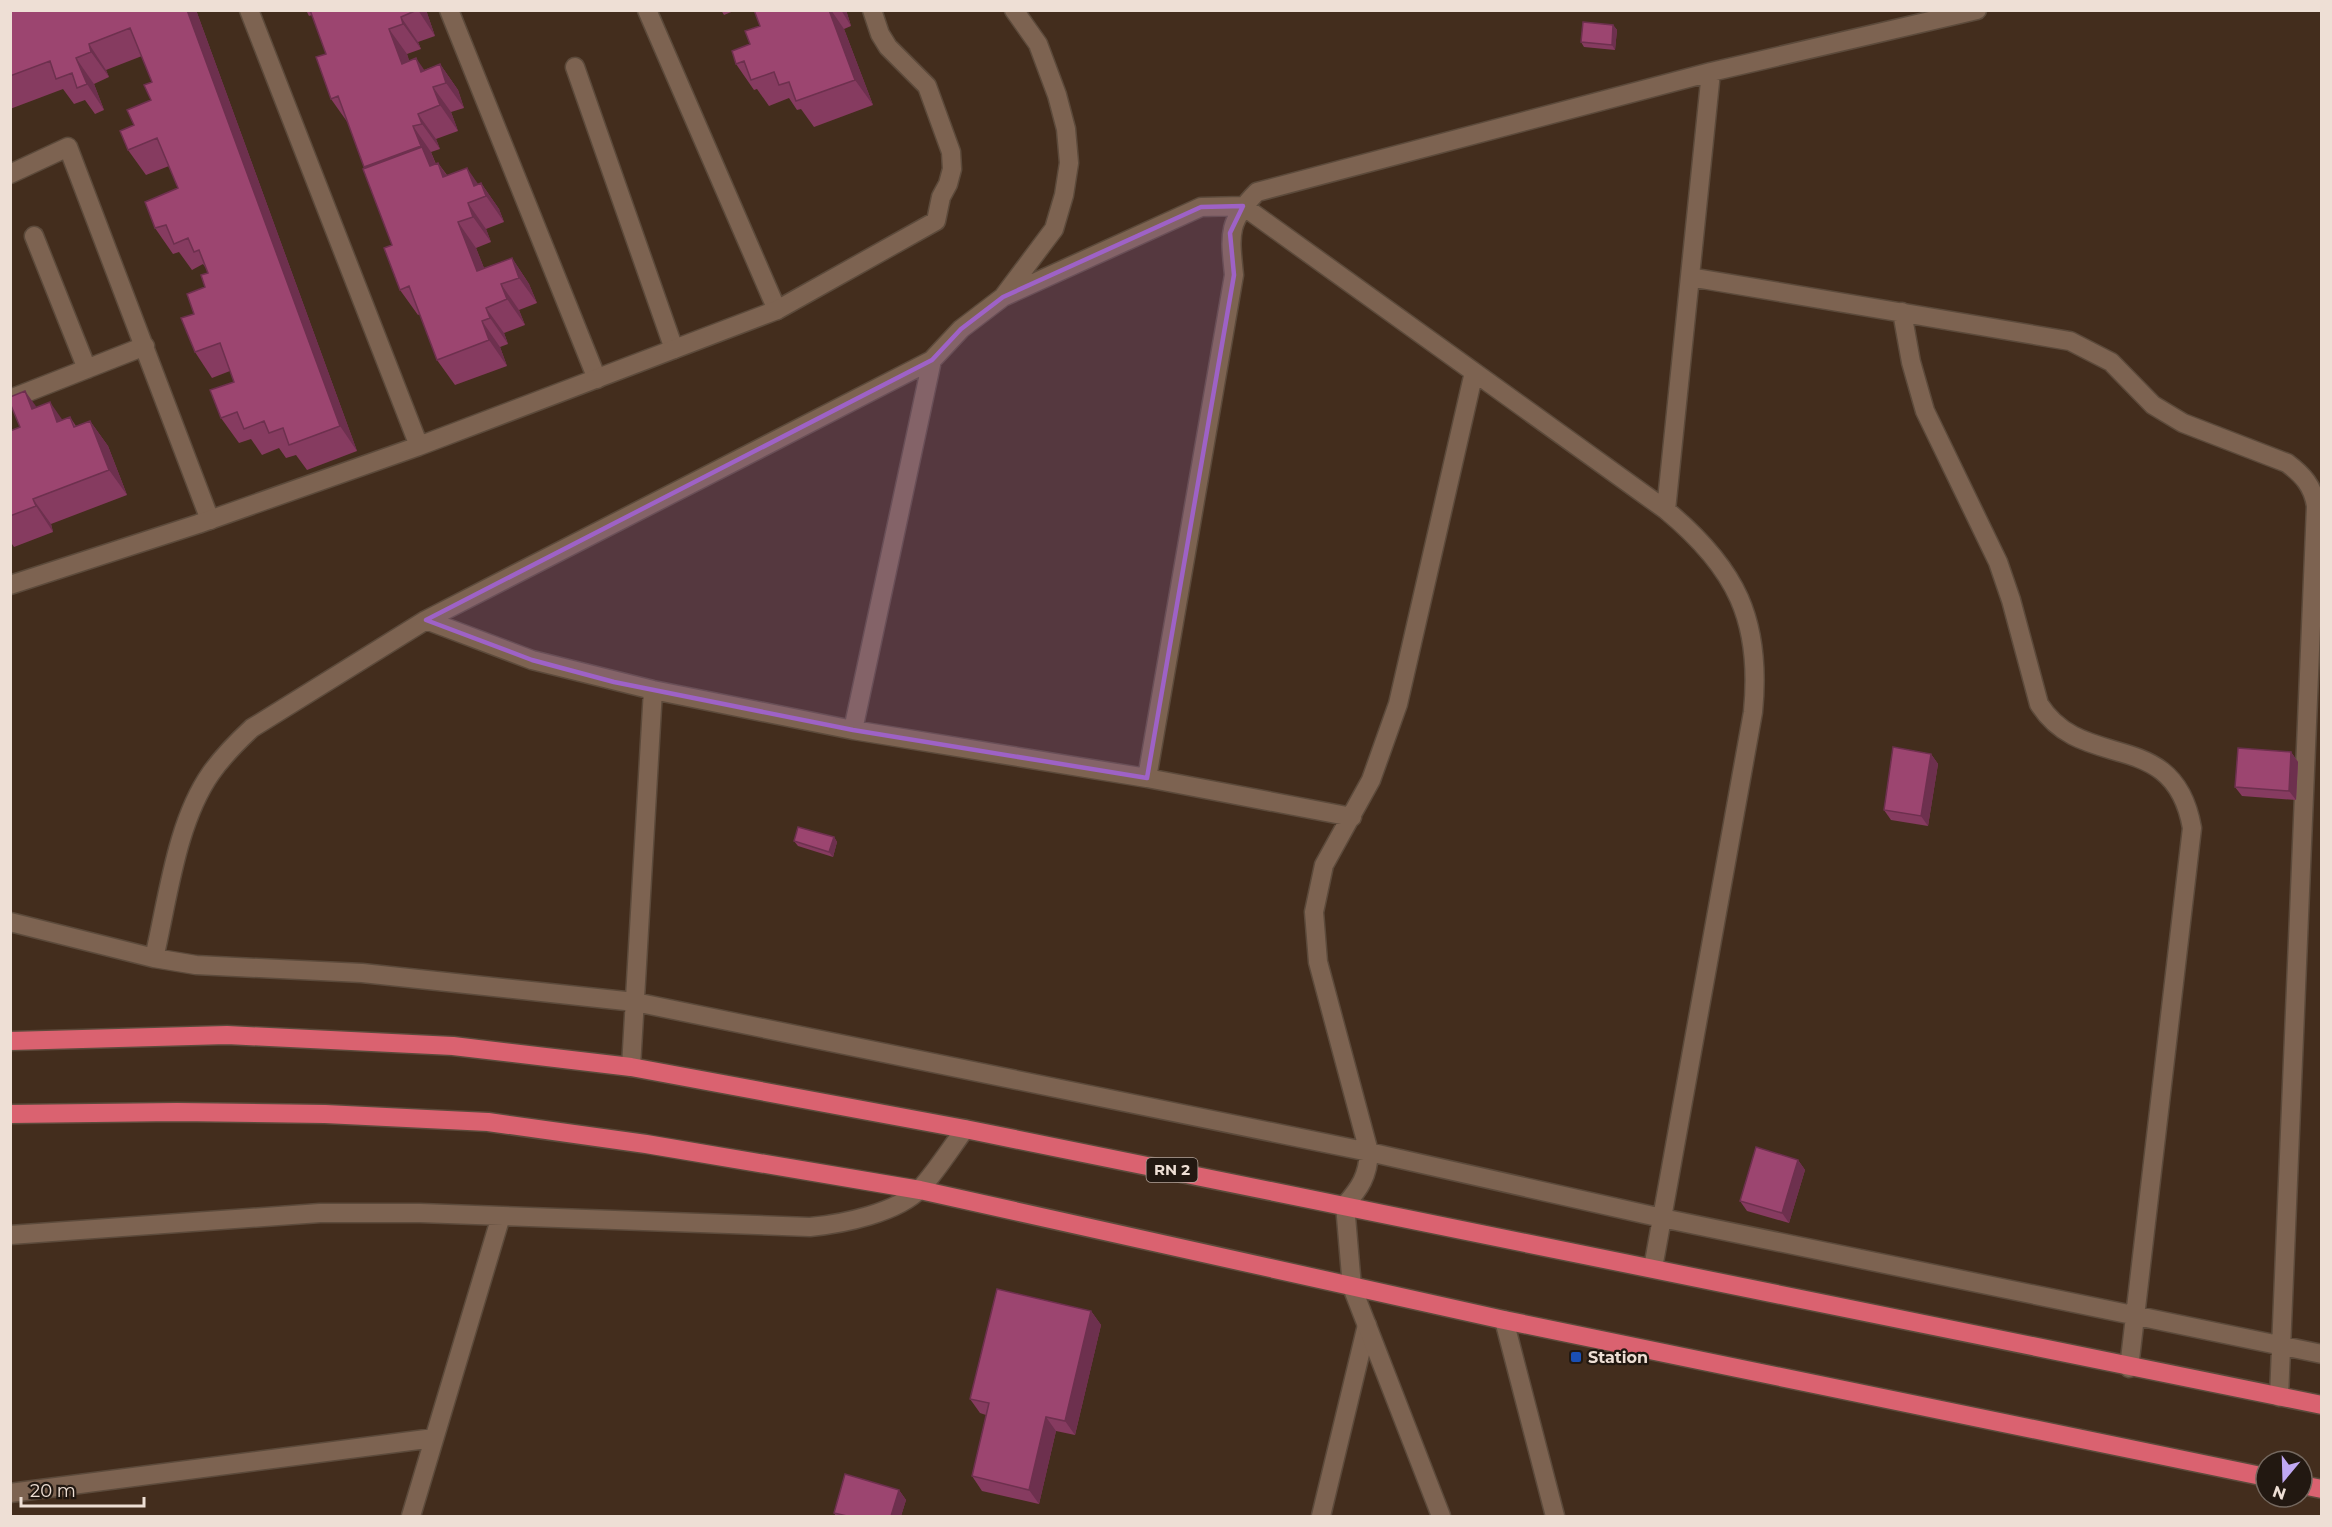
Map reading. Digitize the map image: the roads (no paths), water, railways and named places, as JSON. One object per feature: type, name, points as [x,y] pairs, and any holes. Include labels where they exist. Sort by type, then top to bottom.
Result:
[{"type":"highway","name":"RN 2","points":[[10,1041],[239,1036],[453,1046],[631,1067],[965,1129],[1653,1268],[2129,1368],[2322,1405]]},
{"type":"highway","points":[[10,1114],[177,1112],[325,1114],[488,1122],[646,1143],[920,1190],[1504,1320],[2254,1475]]},
{"type":"street","points":[[249,10],[419,446]]},
{"type":"street","points":[[449,10],[597,380]]},
{"type":"street","points":[[647,10],[777,310]]},
{"type":"street","points":[[10,585],[210,520],[419,446],[777,310],[936,221],[941,197],[952,169],[951,152],[927,86],[888,47],[880,34],[872,10]]},
{"type":"street","points":[[1003,297],[1054,228],[1069,163],[1066,129],[1048,68],[1038,44],[1014,10]]},
{"type":"street","points":[[1146,778],[1234,274],[1230,233],[1243,206],[1257,192],[1711,72],[1977,10]]},
{"type":"street","points":[[575,67],[674,350]]},
{"type":"street","points":[[1666,510],[1711,72]]},
{"type":"street","points":[[10,174],[68,147],[210,520]]},
{"type":"street","points":[[154,958],[184,830],[195,801],[210,774],[230,749],[252,728],[426,620],[932,360],[961,329],[1003,297],[1201,207],[1243,206],[1666,510],[1699,537],[1731,582],[1748,624],[1754,646],[1756,678],[1753,712],[1653,1268]]},
{"type":"street","points":[[34,236],[87,369]]},
{"type":"street","points":[[1690,277],[2048,336],[2091,350],[2110,362],[2141,394],[2166,414],[2183,423],[2287,463],[2301,473],[2311,487],[2316,507],[2279,1397]]},
{"type":"street","points":[[1902,312],[1911,362],[1925,411],[1998,562],[2012,600],[2039,704],[2048,718],[2073,737],[2157,766],[2176,782],[2188,804],[2192,828],[2129,1368]]},
{"type":"street","points":[[10,399],[145,346]]},
{"type":"street","points":[[853,730],[932,360]]},
{"type":"street","points":[[1441,1516],[1352,1287],[1345,1205],[1361,1187],[1366,1176],[1369,1152],[1314,937],[1314,912],[1324,866],[1352,817],[1382,752],[1398,704],[1474,372]]},
{"type":"street","points":[[426,620],[532,660],[653,690],[853,730],[1146,778],[1352,817]]},
{"type":"street","points":[[631,1067],[653,690]]},
{"type":"street","points":[[10,922],[154,958],[218,966],[362,973],[635,1002],[1369,1152],[1662,1218],[2322,1354]]},
{"type":"street","points":[[10,1235],[320,1213],[501,1216],[810,1227],[833,1225],[878,1212],[920,1190],[965,1129]]},
{"type":"street","points":[[411,1516],[501,1216]]},
{"type":"street","points":[[1504,1320],[1555,1516]]},
{"type":"street","points":[[1321,1516],[1367,1325]]},
{"type":"street","points":[[10,1493],[434,1438]]},
{"type":"place","name":"Station","points":[[1576,1357]]}]
